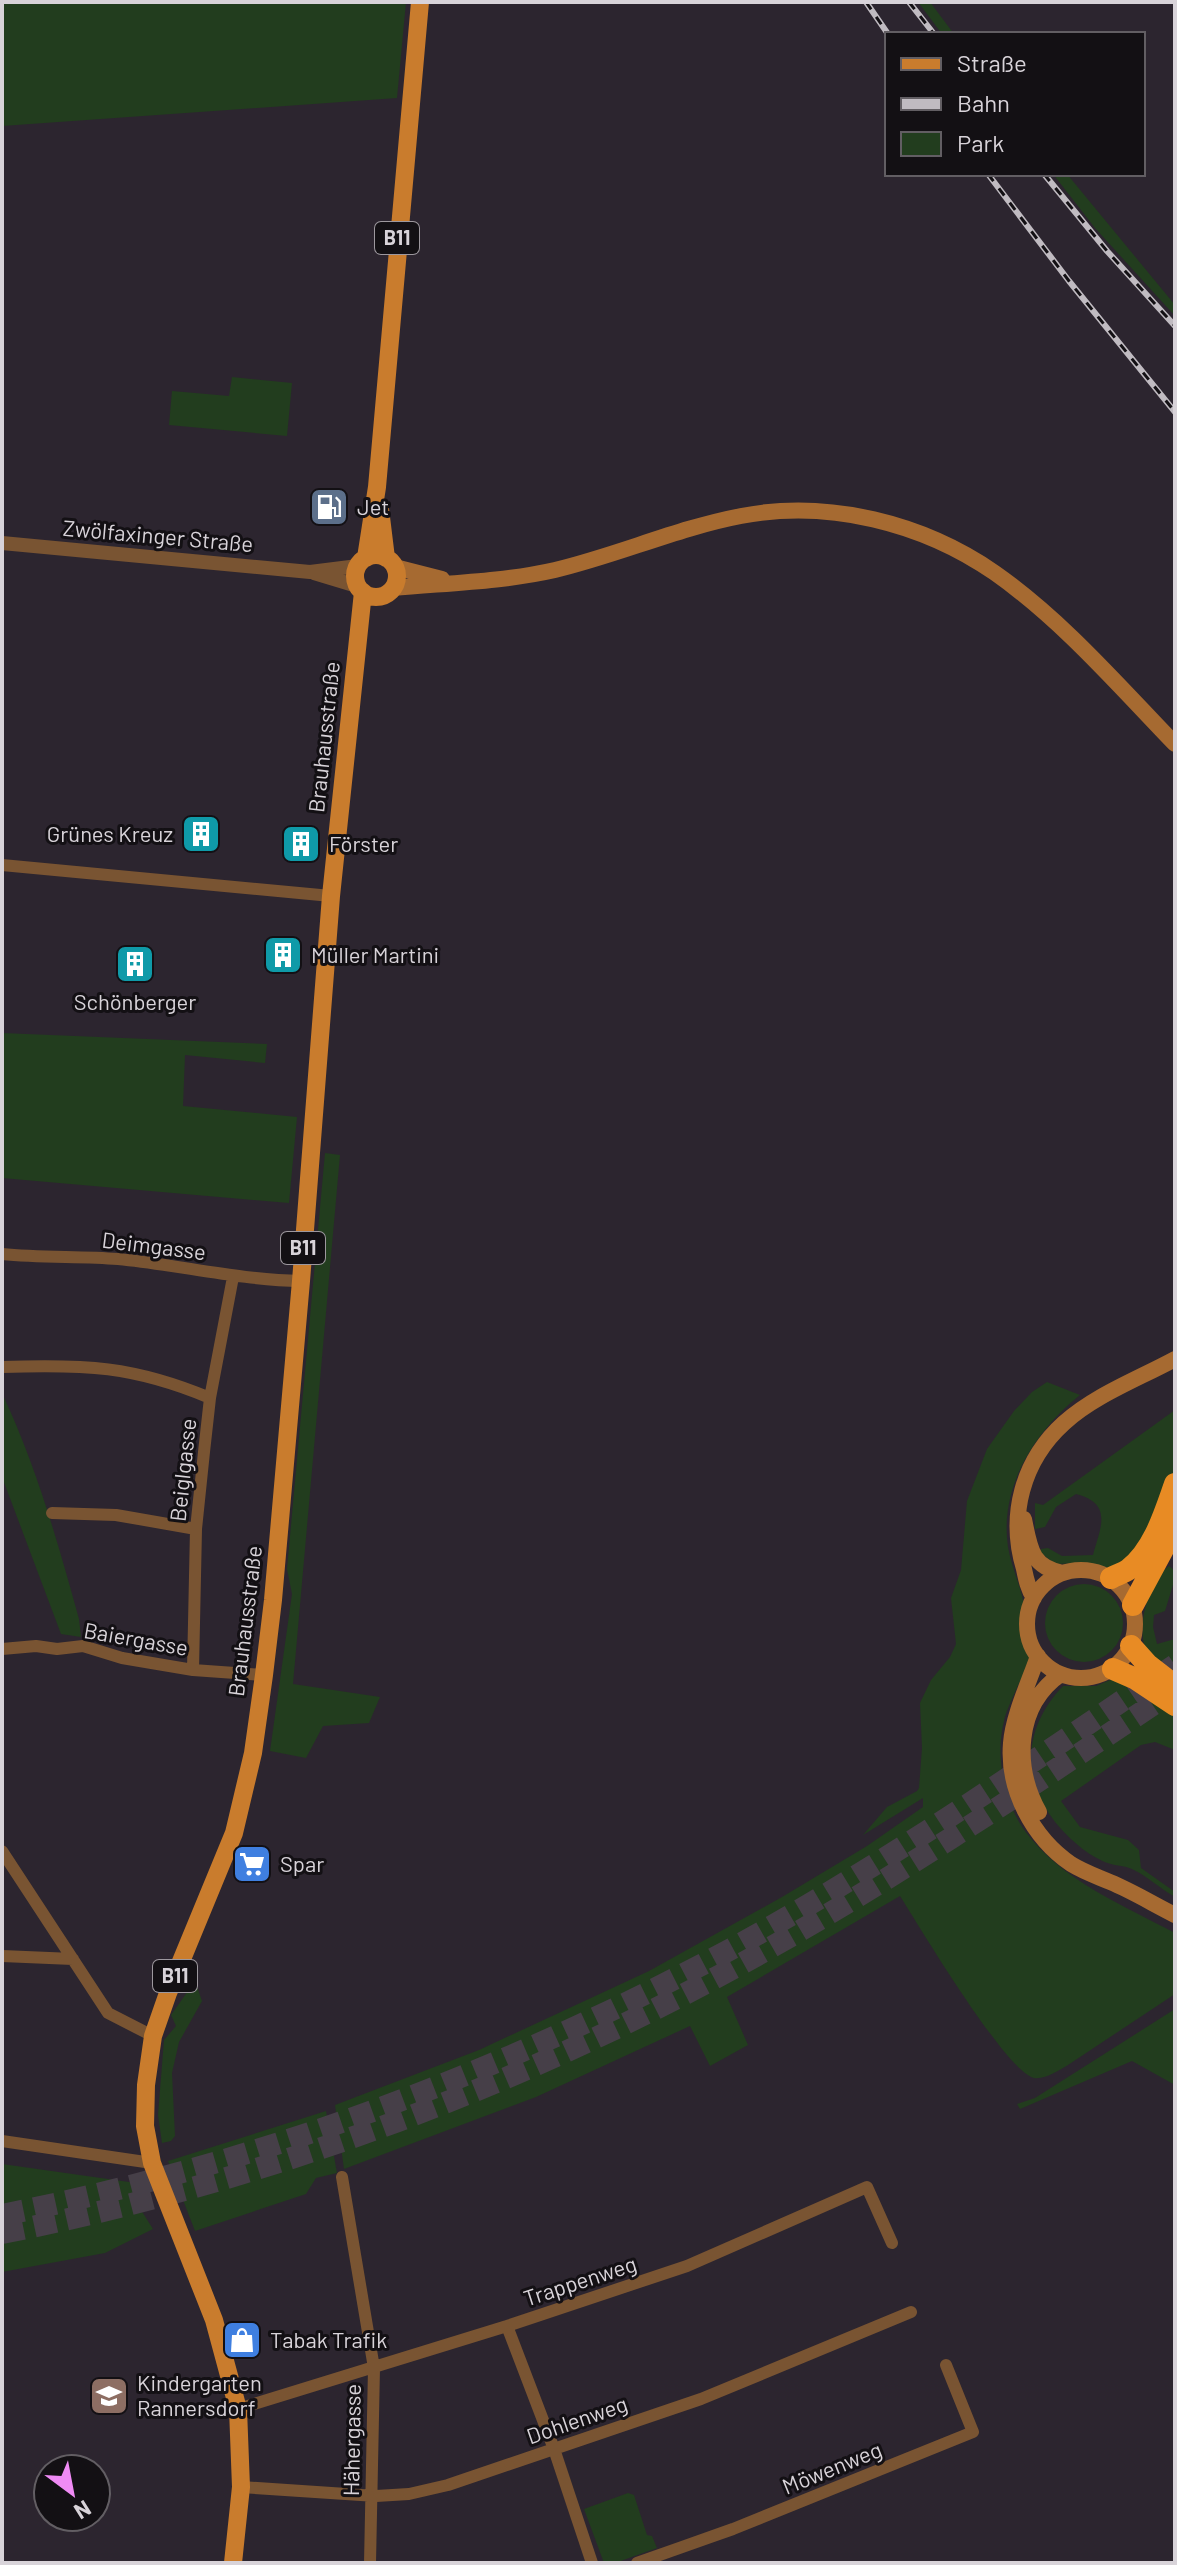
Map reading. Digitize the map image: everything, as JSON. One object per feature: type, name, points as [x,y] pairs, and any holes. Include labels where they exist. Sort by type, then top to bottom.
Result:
[{"type":"highway","points":[[1111,1578],[1130,1569],[1149,1545],[1175,1484]]},
{"type":"highway","points":[[1133,1605],[1175,1527]]},
{"type":"highway","points":[[1131,1646],[1148,1665],[1175,1686]]},
{"type":"highway","points":[[1113,1669],[1136,1679],[1175,1705]]},
{"type":"main road","name":"B11","points":[[377,487],[390,562],[397,577],[373,591],[355,576],[362,562],[377,487],[420,2]]},
{"type":"main road","points":[[373,591],[552,571],[710,523],[773,511],[829,512],[885,521],[937,541],[997,575],[1083,649],[1175,744]]},
{"type":"main road","points":[[362,562],[376,555],[425,576],[459,582]]},
{"type":"main road","name":"Brauhausstraße","points":[[233,2563],[241,2487],[238,2409],[214,2320],[152,2163],[145,2126],[145,2105],[153,2036],[234,1833],[253,1753],[273,1600],[331,896],[357,652],[373,591]]},
{"type":"main road","points":[[1034,1598],[1017,1546],[1016,1521],[1029,1472],[1036,1460],[1063,1424],[1089,1404],[1175,1359]]},
{"type":"main road","points":[[1021,1498],[1029,1547],[1041,1566],[1063,1573],[1086,1570],[1111,1578],[1124,1590],[1133,1605],[1136,1618],[1131,1646],[1113,1669],[1086,1678],[1061,1674],[1047,1667],[1030,1642],[1028,1612],[1034,1598],[1043,1585],[1063,1573]]},
{"type":"main road","points":[[1038,1656],[1011,1742],[1012,1772],[1018,1796],[1042,1836],[1069,1863],[1175,1915]]},
{"type":"main road","points":[[1061,1674],[1037,1698],[1028,1717],[1022,1754],[1024,1776],[1032,1800],[1055,1835],[1110,1882]]},
{"type":"street","name":"Zwölfaxinger Straße","points":[[2,543],[310,572],[373,591]]},
{"type":"street","name":"Zwölfaxinger Straße","points":[[310,572],[362,562]]},
{"type":"street","points":[[2,865],[331,896]]},
{"type":"street","name":"Deimgasse","points":[[2,1254],[116,1259],[233,1277],[301,1281]]},
{"type":"street","name":"Beiglgasse","points":[[193,1670],[196,1529],[210,1398],[233,1277]]},
{"type":"street","points":[[2,1367],[88,1366],[126,1371],[176,1384],[210,1398]]},
{"type":"street","points":[[52,1513],[116,1515],[196,1529]]},
{"type":"street","name":"Baiergasse","points":[[2,1648],[83,1646],[122,1658],[193,1670],[264,1675]]},
{"type":"street","points":[[2,1851],[108,2013],[153,2036]]},
{"type":"street","points":[[2,1956],[73,1959]]},
{"type":"street","points":[[2,2141],[152,2163]]},
{"type":"street","name":"Hähergasse","points":[[342,2177],[374,2368],[370,2563]]},
{"type":"street","name":"Trappenweg","points":[[238,2409],[507,2326],[687,2266],[867,2187],[892,2243]]},
{"type":"street","name":"Dohlenweg","points":[[241,2487],[371,2495],[409,2494],[448,2485],[701,2399],[911,2312]]},
{"type":"street","points":[[507,2326],[554,2449],[592,2563]]},
{"type":"street","name":"Möwenweg","points":[[637,2563],[733,2529],[973,2432],[946,2365]]},
{"type":"green space","points":[[2,2],[406,2],[397,98],[2,126]]},
{"type":"green space","points":[[918,2],[930,2],[952,32],[940,32]]},
{"type":"green space","points":[[1055,176],[1069,176],[1175,305],[1175,316],[1095,228]]},
{"type":"green space","points":[[232,377],[292,383],[287,436],[169,425],[172,391],[229,396]]},
{"type":"green space","points":[[2,1033],[267,1044],[265,1063],[185,1055],[183,1106],[297,1117],[289,1203],[2,1178]]},
{"type":"green space","points":[[325,1153],[340,1155],[293,1684],[380,1697],[369,1723],[323,1726],[306,1758],[270,1751],[292,1594],[287,1569]]},
{"type":"green space","points":[[1047,1382],[1080,1395],[1035,1443],[1015,1482],[1009,1503],[1008,1547],[1024,1603],[1021,1630],[1029,1657],[1004,1721],[1001,1735],[1003,1778],[1018,1819],[1040,1849],[1094,1890],[1175,1933],[1175,1994],[1068,2065],[1047,2076],[1034,2078],[1021,2070],[1004,2052],[900,1896],[727,1997],[748,2045],[710,2066],[690,2026],[536,2097],[344,2169],[335,2105],[479,2050],[649,1971],[782,1897],[867,1846],[923,1807],[923,1798],[863,1835],[887,1807],[919,1788],[922,1748],[920,1703],[931,1680],[950,1657],[956,1644],[951,1598],[961,1570],[967,1501],[987,1449],[1014,1411]]},
{"type":"green space","points":[[2,1393],[45,1504],[79,1619],[81,1637],[61,1634],[2,1477]]},
{"type":"green space","points":[[1175,1410],[1175,1472],[1153,1531],[1136,1555],[1111,1568],[1083,1563],[1055,1564],[1041,1553],[1041,1549],[1048,1548],[1062,1556],[1093,1555],[1101,1526],[1096,1504],[1076,1494],[1056,1507],[1045,1527],[1035,1529],[1035,1503],[1043,1505]]},
{"type":"green space","points":[[1169,1566],[1174,1570],[1173,1585],[1165,1611],[1154,1615],[1153,1627],[1157,1644],[1175,1639],[1175,1677],[1149,1653],[1143,1635],[1144,1613],[1151,1590]]},
{"type":"green space","points":[[1084,1584],[1099,1587],[1112,1595],[1120,1608],[1123,1623],[1120,1638],[1112,1651],[1099,1659],[1084,1662],[1069,1659],[1056,1651],[1048,1638],[1045,1623],[1048,1608],[1056,1595],[1069,1587]]},
{"type":"green space","points":[[1115,1678],[1175,1713],[1175,1750],[1155,1742],[1141,1745],[1061,1801],[1080,1827],[1128,1840],[1139,1850],[1141,1868],[1175,1892],[1175,1897],[1134,1870],[1102,1861],[1082,1849],[1061,1829],[1037,1790],[1032,1769],[1032,1748],[1047,1706],[1063,1686],[1096,1686]]},
{"type":"green space","points":[[195,1981],[202,2001],[179,2042],[172,2073],[175,2136],[171,2141],[162,2143],[158,2115],[164,2040],[176,2026],[171,2015]]},
{"type":"green space","points":[[1175,2009],[1175,2085],[1132,2061],[1020,2109],[1017,2104],[1035,2098]]},
{"type":"green space","points":[[326,2111],[337,2173],[316,2178],[306,2194],[195,2231],[168,2161]]},
{"type":"green space","points":[[2,2164],[136,2183],[141,2210],[153,2229],[105,2253],[2,2272]]},
{"type":"green space","points":[[628,2493],[634,2495],[647,2535],[652,2536],[657,2548],[615,2563],[604,2563],[584,2509]]},
{"type":"tunnel","points":[[2,2215],[97,2194],[285,2141],[468,2074],[558,2035],[646,1993],[790,1916],[957,1812],[1175,1665]]},
{"type":"tunnel","points":[[2,2233],[99,2212],[290,2159],[475,2091],[566,2052],[655,2009],[799,1932],[962,1831],[1175,1690]]},
{"type":"railway","points":[[866,2],[887,32]]},
{"type":"railway","points":[[909,2],[932,32]]},
{"type":"railway","points":[[990,176],[1175,412]]},
{"type":"railway","points":[[1046,176],[1107,251],[1175,326]]},
{"type":"place","name":"Jet","points":[[329,507]]},
{"type":"place","name":"Grünes Kreuz","points":[[201,834]]},
{"type":"place","name":"Förster","points":[[301,844]]},
{"type":"place","name":"Müller Martini","points":[[283,955]]},
{"type":"place","name":"Schönberger","points":[[135,964]]},
{"type":"place","name":"Spar","points":[[252,1864]]},
{"type":"place","name":"Tabak Trafik","points":[[242,2340]]},
{"type":"place","name":"Kindergarten Rannersdorf","points":[[109,2396]]}]
